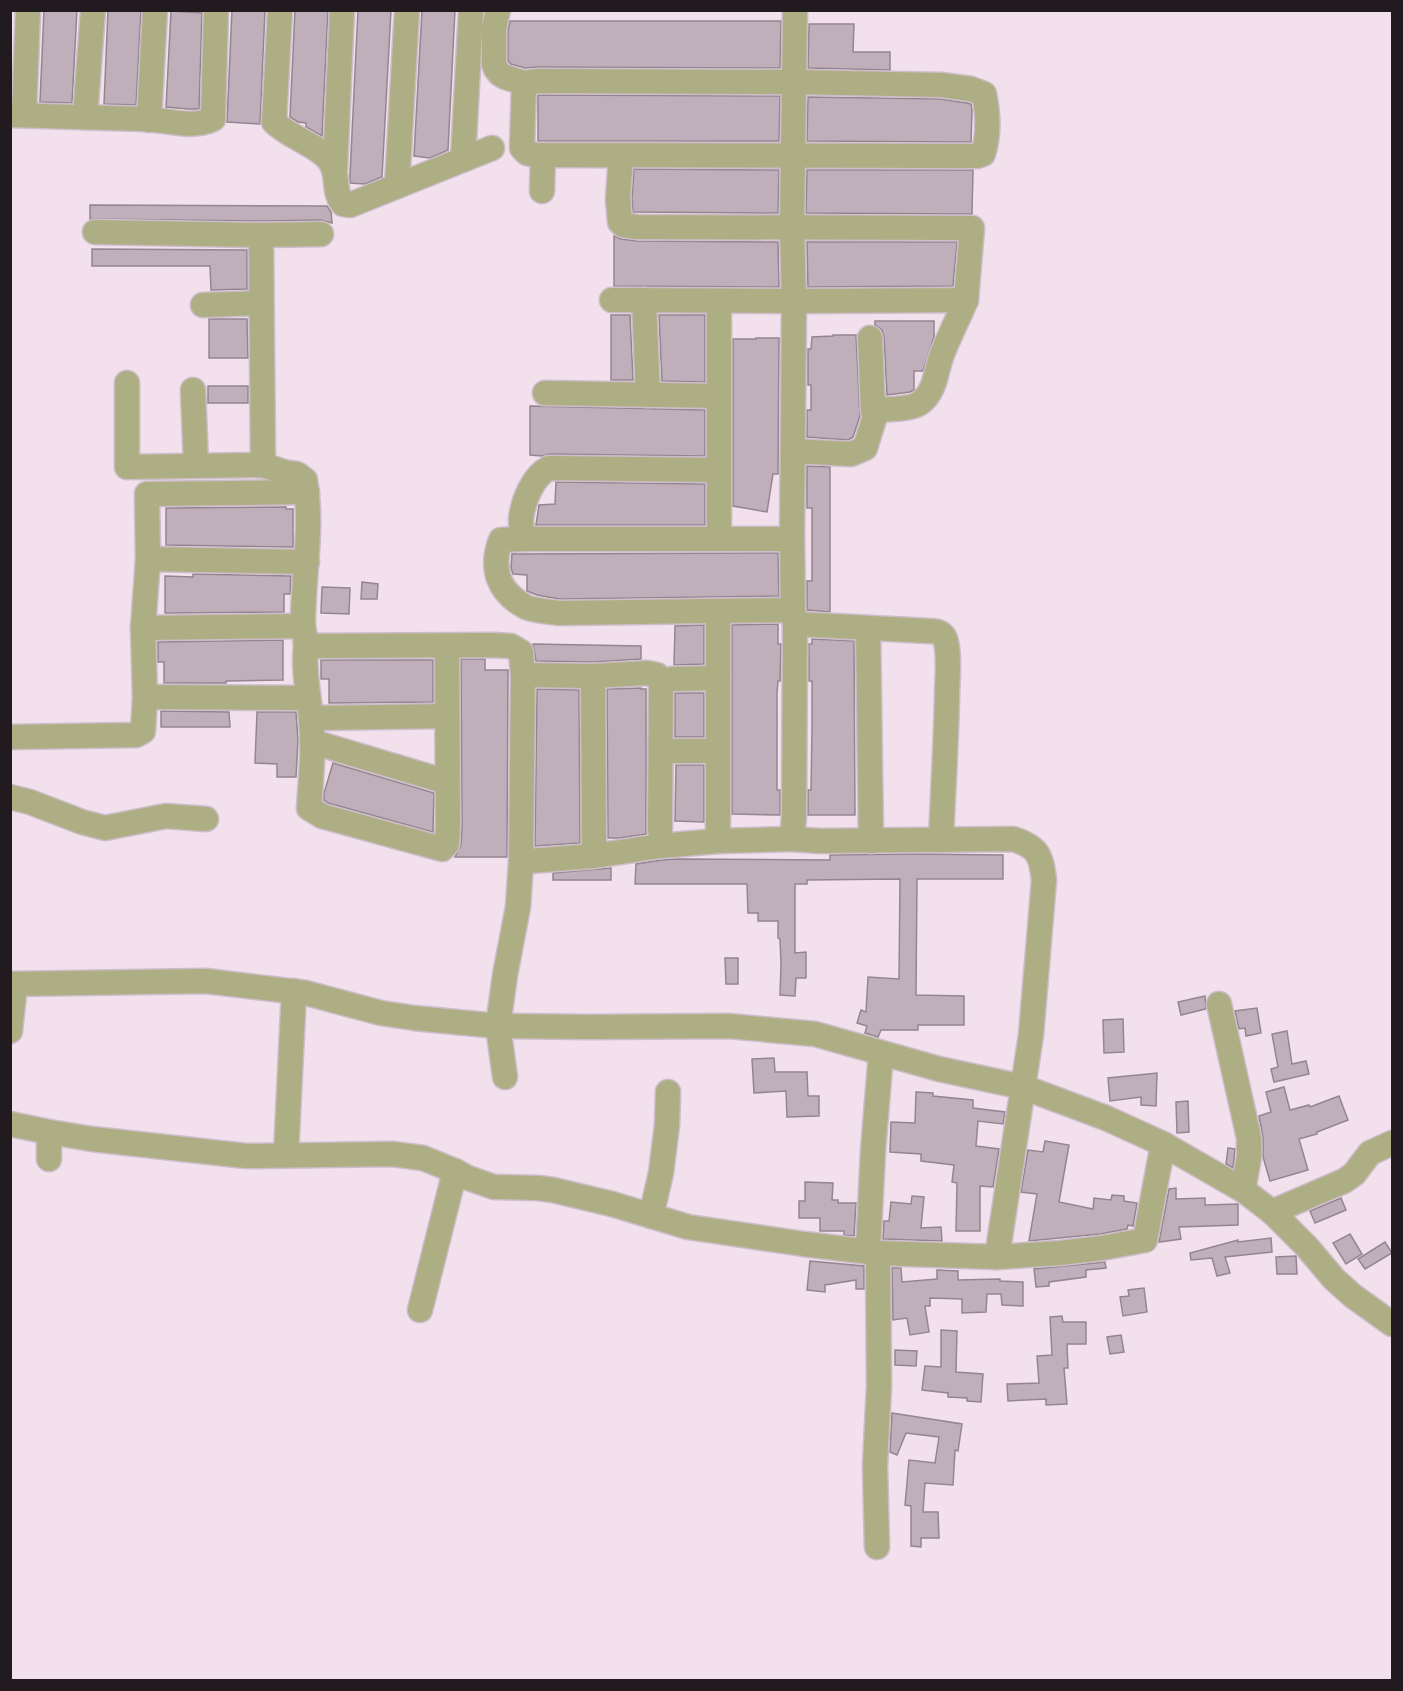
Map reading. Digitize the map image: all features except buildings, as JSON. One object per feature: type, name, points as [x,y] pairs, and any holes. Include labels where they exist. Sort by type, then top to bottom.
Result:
[{"type":"street","points":[[28,10],[17,115],[193,124],[204,124],[213,119],[216,10]]},
{"type":"street","points":[[85,117],[93,10]]},
{"type":"street","points":[[149,120],[155,10]]},
{"type":"street","points":[[280,10],[274,122],[327,158],[335,169]]},
{"type":"street","points":[[342,10],[335,169],[337,195],[343,204],[350,205],[492,148]]},
{"type":"street","points":[[397,186],[407,10]]},
{"type":"street","points":[[463,159],[471,10]]},
{"type":"street","points":[[498,10],[494,28],[494,64],[500,74],[524,83],[538,81],[794,82],[941,85],[971,89],[984,94],[987,123],[986,144],[983,154],[976,156],[621,156],[527,153],[522,148],[524,83]]},
{"type":"street","points":[[792,839],[794,816],[792,539],[794,302],[792,227],[795,10]]},
{"type":"street","points":[[542,191],[543,155]]},
{"type":"street","points":[[621,156],[618,199],[620,222],[623,225],[637,227],[972,228],[966,300],[940,358],[939,369],[932,388],[919,404],[903,408],[873,410]]},
{"type":"street","points":[[95,232],[321,234]]},
{"type":"street","points":[[261,235],[263,465]]},
{"type":"street","points":[[612,300],[794,302],[966,300]]},
{"type":"street","points":[[644,300],[648,395]]},
{"type":"street","points":[[719,301],[719,538]]},
{"type":"street","points":[[204,305],[261,303]]},
{"type":"street","points":[[793,451],[850,454],[865,448],[875,416],[870,338]]},
{"type":"street","points":[[128,383],[127,467],[263,465],[297,474],[305,480],[307,562],[304,663],[313,742],[309,808],[322,816],[442,849],[447,844],[447,646]]},
{"type":"street","points":[[193,390],[196,465]]},
{"type":"street","points":[[545,393],[718,396]]},
{"type":"street","points":[[523,539],[521,520],[524,503],[535,481],[542,472],[549,468],[718,470]]},
{"type":"street","points":[[10,737],[136,735],[143,731],[145,697],[143,628],[148,559],[147,494],[307,492]]},
{"type":"street","points":[[792,539],[501,540],[495,567],[501,584],[509,594],[525,606],[536,610],[558,613],[718,611],[794,617],[868,628],[935,631],[943,635],[947,658],[941,840]]},
{"type":"street","points":[[148,559],[307,562]]},
{"type":"street","points":[[718,611],[718,841]]},
{"type":"street","points":[[143,628],[447,646],[511,646],[521,652],[523,675],[521,862],[518,907],[498,1026],[505,1077]]},
{"type":"street","points":[[868,628],[871,841]]},
{"type":"street","points":[[523,675],[593,676],[647,673],[657,675],[661,681],[660,830]]},
{"type":"street","points":[[593,676],[594,844]]},
{"type":"street","points":[[672,679],[718,678]]},
{"type":"street","points":[[145,697],[447,716]]},
{"type":"street","points":[[313,742],[447,782]]},
{"type":"street","points":[[675,751],[718,751]]},
{"type":"street","points":[[10,797],[105,828],[157,817],[206,819]]},
{"type":"street","points":[[529,861],[594,856],[660,846],[718,841],[792,839],[820,841],[1013,839],[1027,843],[1034,848],[1040,856],[1044,880],[1031,1035],[997,1257]]},
{"type":"street","points":[[10,1031],[13,984],[206,981],[294,991],[381,1013],[498,1026],[588,1028],[728,1026],[815,1034],[939,1069],[1023,1087],[1106,1118],[1163,1144],[1243,1190],[1272,1212],[1307,1247],[1334,1279],[1392,1324]]},
{"type":"street","points":[[286,1155],[294,991]]},
{"type":"street","points":[[1218,1004],[1249,1138],[1249,1157],[1243,1190]]},
{"type":"street","points":[[877,1547],[875,1466],[879,1386],[873,1252],[873,1152],[881,1053]]},
{"type":"street","points":[[651,1216],[661,1173],[667,1125],[668,1092]]},
{"type":"street","points":[[10,1124],[92,1139],[246,1156],[392,1154],[423,1158],[468,1179],[494,1187],[553,1190],[688,1227],[873,1252],[997,1257],[1060,1253],[1144,1240],[1147,1237],[1163,1144]]},
{"type":"street","points":[[49,1158],[50,1132]]},
{"type":"street","points":[[1272,1212],[1344,1181],[1354,1174],[1370,1153],[1392,1143]]},
{"type":"street","points":[[420,1310],[454,1171]]}]
